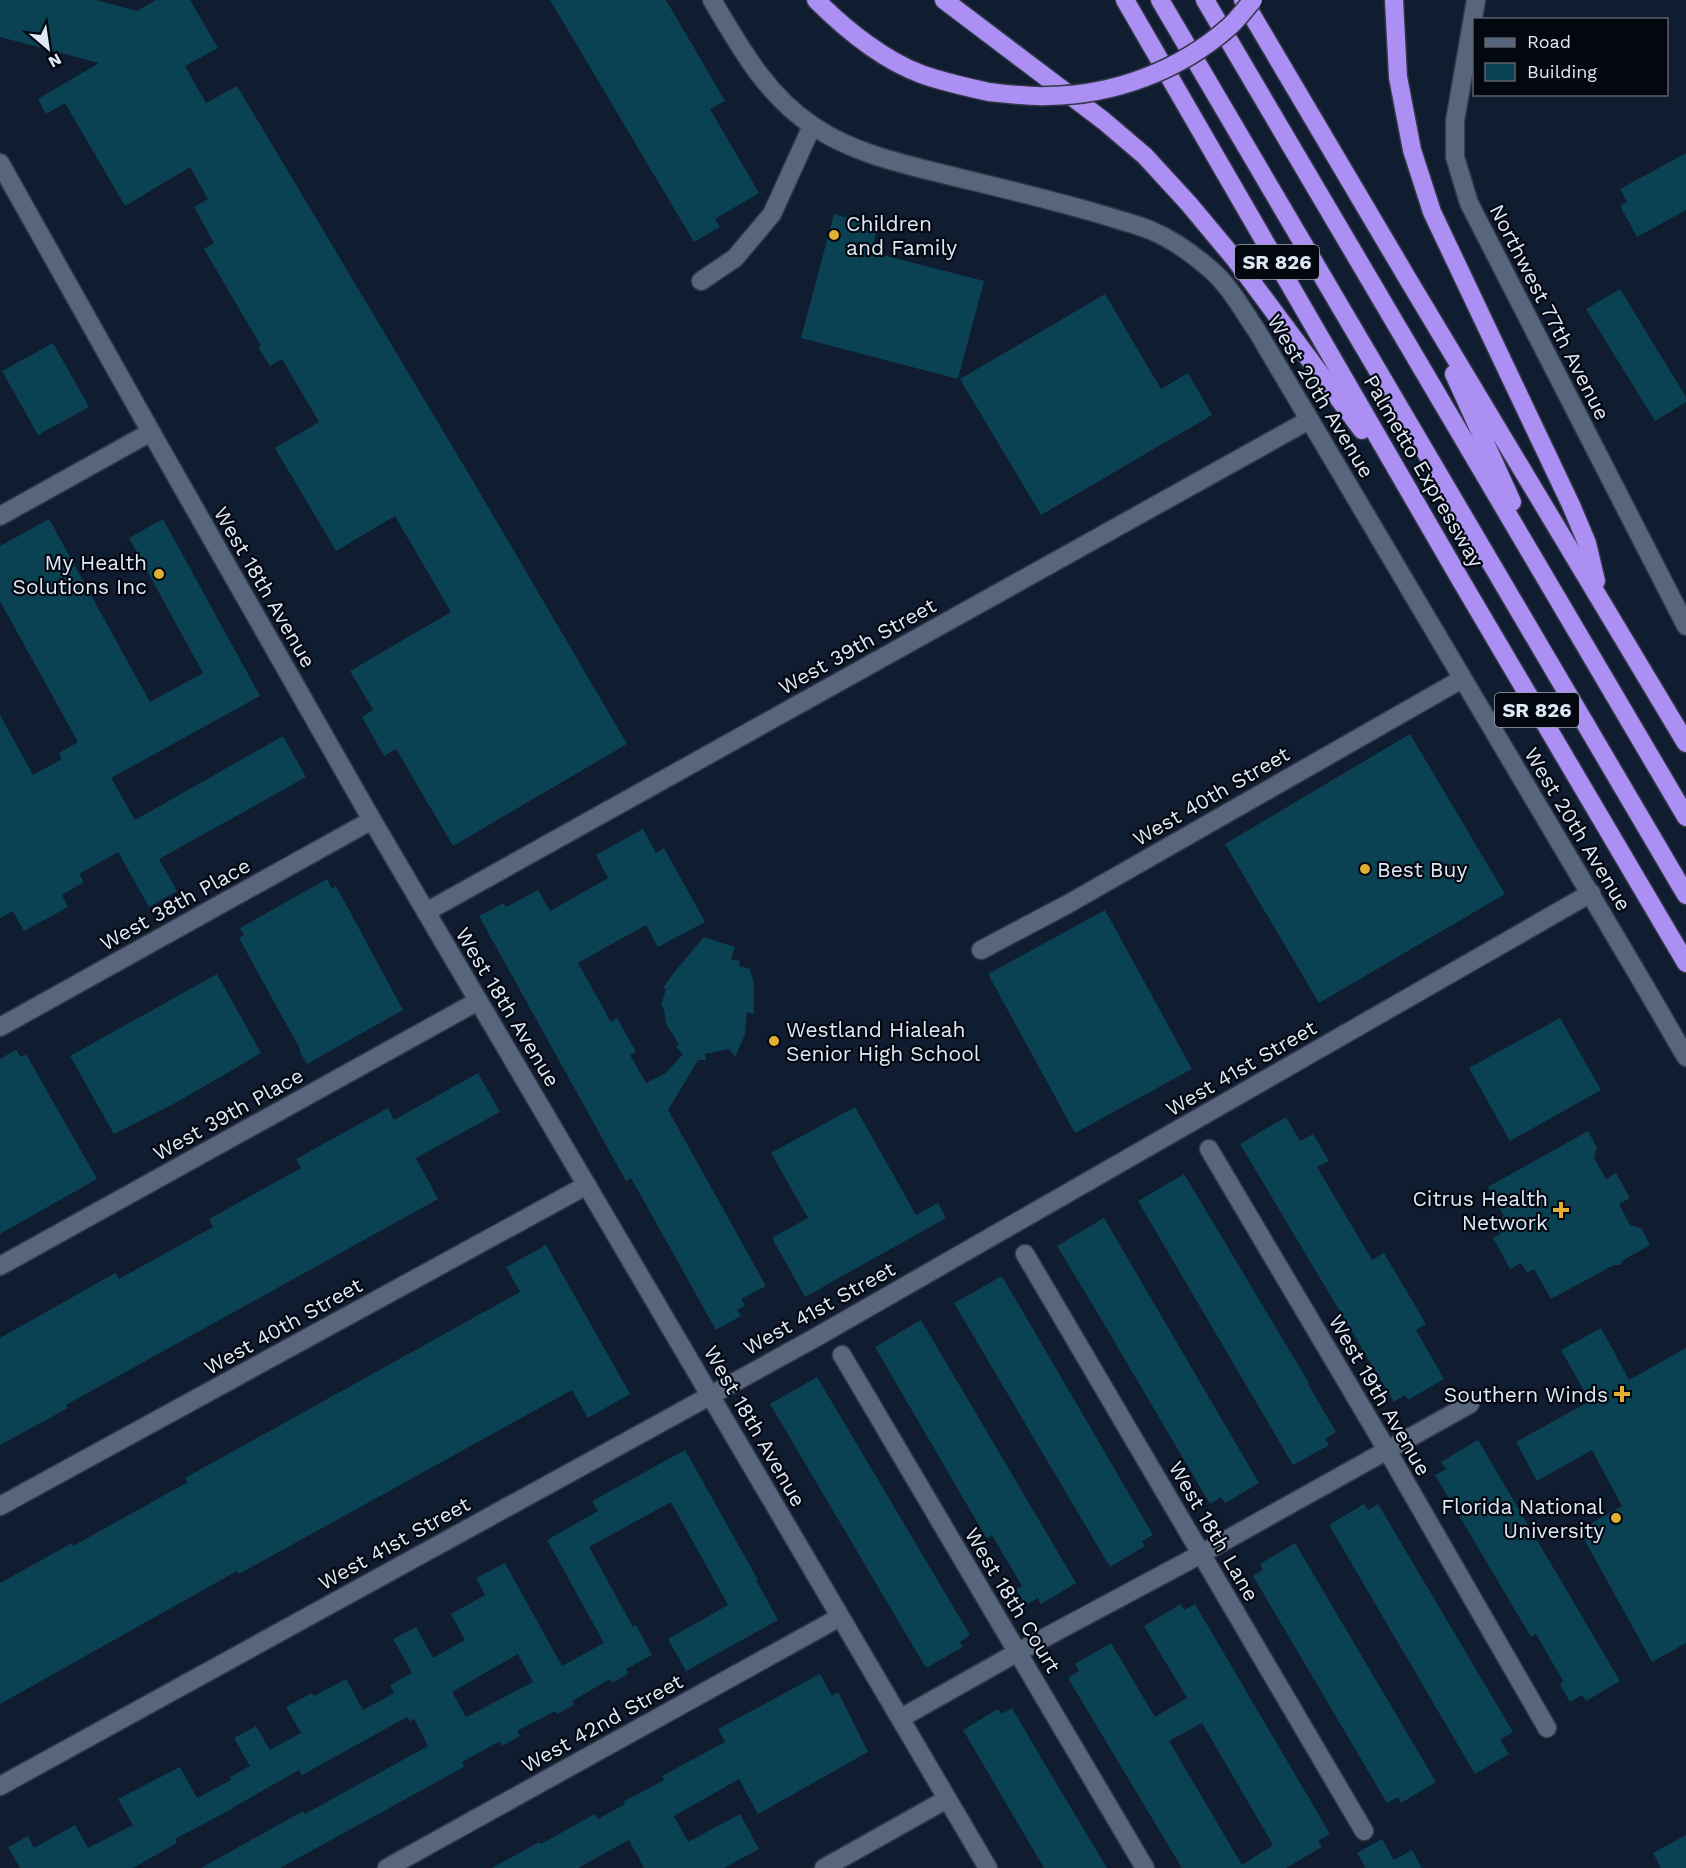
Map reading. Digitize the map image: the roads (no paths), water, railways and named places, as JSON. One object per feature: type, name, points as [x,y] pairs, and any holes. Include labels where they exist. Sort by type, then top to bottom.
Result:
[{"type":"highway","points":[[816,0],[841,24],[894,61],[920,74],[955,85],[989,92],[1047,96],[1086,94],[1124,85],[1158,73],[1207,45],[1230,26],[1253,0]]},
{"type":"highway","points":[[944,0],[1104,121],[1145,156],[1234,258],[1393,471],[1429,525]]},
{"type":"highway","name":"Palmetto Expressway","points":[[1125,0],[1686,963]]},
{"type":"highway","points":[[1160,0],[1686,895]]},
{"type":"highway","points":[[1205,0],[1686,817]]},
{"type":"highway","points":[[1244,0],[1686,743]]},
{"type":"highway","points":[[1394,0],[1398,77],[1412,150],[1432,212],[1571,505],[1587,543],[1602,603]]},
{"type":"highway","points":[[1409,280],[1452,368],[1555,594]]},
{"type":"street","name":"West 20th Avenue","points":[[712,0],[748,60],[774,94],[812,126],[862,151],[908,165],[1086,210],[1151,230],[1184,249],[1213,272],[1234,297],[1257,331],[1686,1057]]},
{"type":"street","name":"Northwest 77th Avenue","points":[[1476,0],[1455,121],[1455,157],[1469,203],[1686,626]]},
{"type":"street","points":[[700,281],[735,258],[772,214],[812,126]]},
{"type":"street","name":"West 18th Avenue","points":[[0,163],[372,820],[988,1868]]},
{"type":"street","name":"West 39th Street","points":[[426,912],[1310,420]]},
{"type":"street","points":[[0,516],[151,432]]},
{"type":"street","name":"West 40th Street","points":[[981,950],[1068,904],[1462,679]]},
{"type":"street","name":"West 38th Place","points":[[0,1027],[372,820]]},
{"type":"street","name":"West 41st Street","points":[[0,1786],[823,1333],[1591,893]]},
{"type":"street","name":"West 39th Place","points":[[0,1266],[478,1001]]},
{"type":"street","name":"West 19th Avenue","points":[[1209,1149],[1387,1450],[1547,1728]]},
{"type":"street","name":"West 40th Street","points":[[0,1506],[587,1185]]},
{"type":"street","name":"West 18th Lane","points":[[1025,1254],[1364,1831]]},
{"type":"street","name":"West 18th Court","points":[[842,1355],[1145,1868]]},
{"type":"street","points":[[901,1718],[1470,1404]]},
{"type":"street","name":"West 42nd Street","points":[[387,1868],[840,1617]]},
{"type":"street","points":[[824,1868],[947,1799]]},
{"type":"place","name":"Children and Family","points":[[834,235]]},
{"type":"place","name":"My Health Solutions Inc","points":[[159,574]]},
{"type":"place","name":"Best Buy","points":[[1365,869]]},
{"type":"place","name":"Westland Hialeah Senior High School","points":[[774,1041]]},
{"type":"place","name":"Citrus Health Network","points":[[1561,1210]]},
{"type":"place","name":"Southern Winds","points":[[1622,1394]]},
{"type":"place","name":"Florida National University","points":[[1616,1518]]}]
